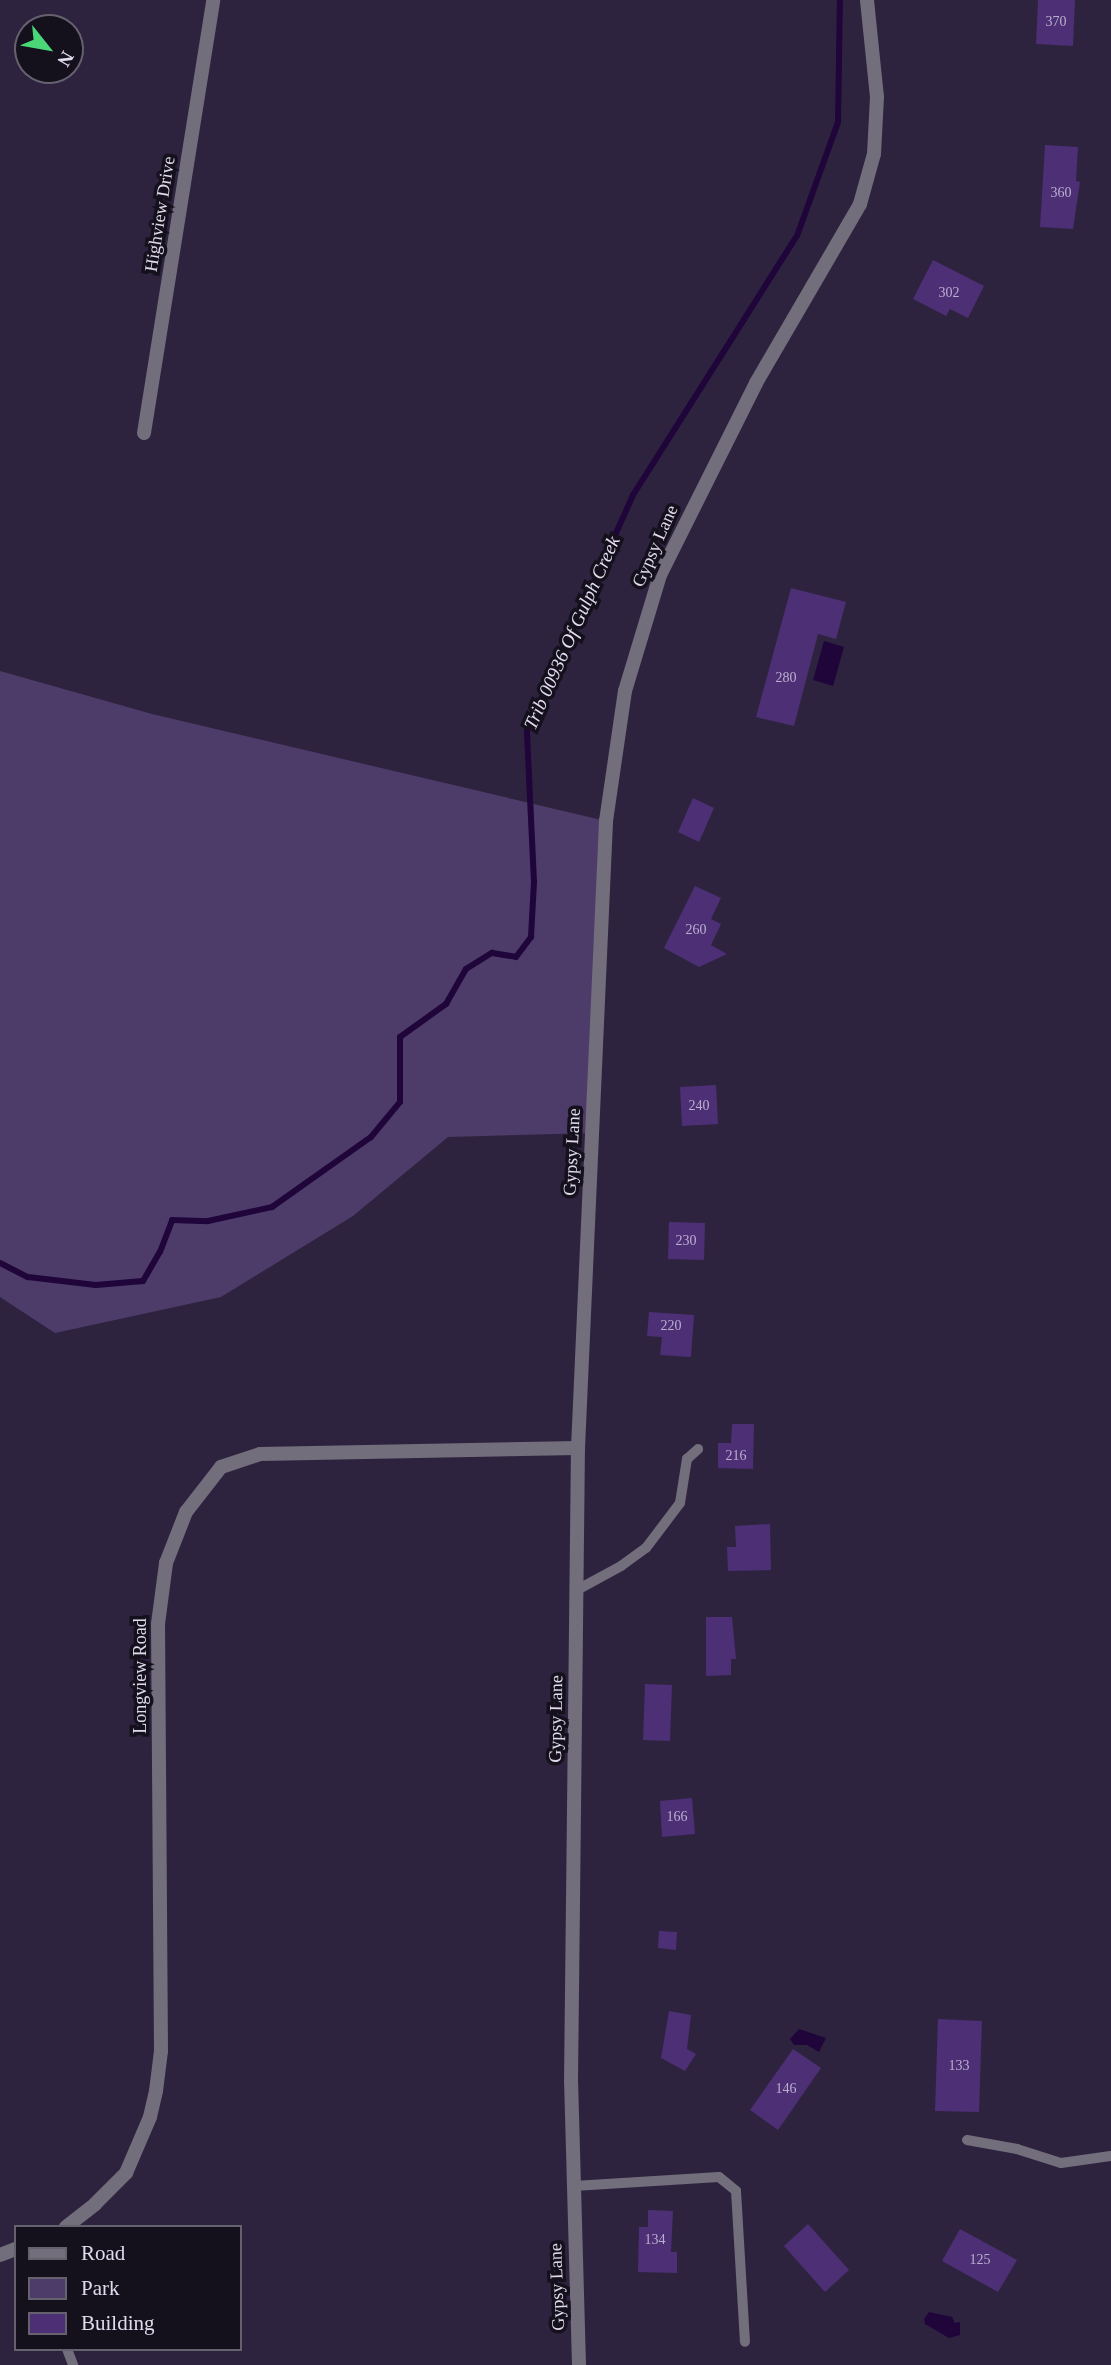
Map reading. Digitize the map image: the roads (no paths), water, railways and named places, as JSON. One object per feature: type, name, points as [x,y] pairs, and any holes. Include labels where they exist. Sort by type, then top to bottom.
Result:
[{"type":"street","name":"Highview Drive","points":[[144,433],[213,0]]},
{"type":"street","name":"Gypsy Lane","points":[[579,2365],[571,2082],[578,1448],[606,821],[625,691],[660,575],[756,383],[860,204],[874,154],[877,97],[867,0]]},
{"type":"street","name":"Longview Road","points":[[69,2225],[95,2204],[126,2173],[150,2117],[156,2091],[161,2051],[158,1624],[166,1563],[186,1512],[221,1468],[260,1454],[578,1448]]},
{"type":"lane","points":[[577,1590],[621,1566],[646,1548],[680,1503],[687,1459],[698,1449]]},
{"type":"lane","points":[[967,2140],[1017,2149],[1062,2164],[1111,2156]]},
{"type":"lane","points":[[574,2186],[719,2177],[736,2191],[745,2342]]},
{"type":"waterway","name":"Trib 00936 Of Gulph Creek","points":[[0,1263],[28,1277],[96,1285],[143,1281],[160,1252],[172,1220],[208,1221],[272,1207],[371,1137],[400,1102],[400,1037],[446,1004],[466,969],[492,953],[516,957],[531,937],[534,882],[527,731],[633,495],[797,236],[838,122],[840,0]]}]
